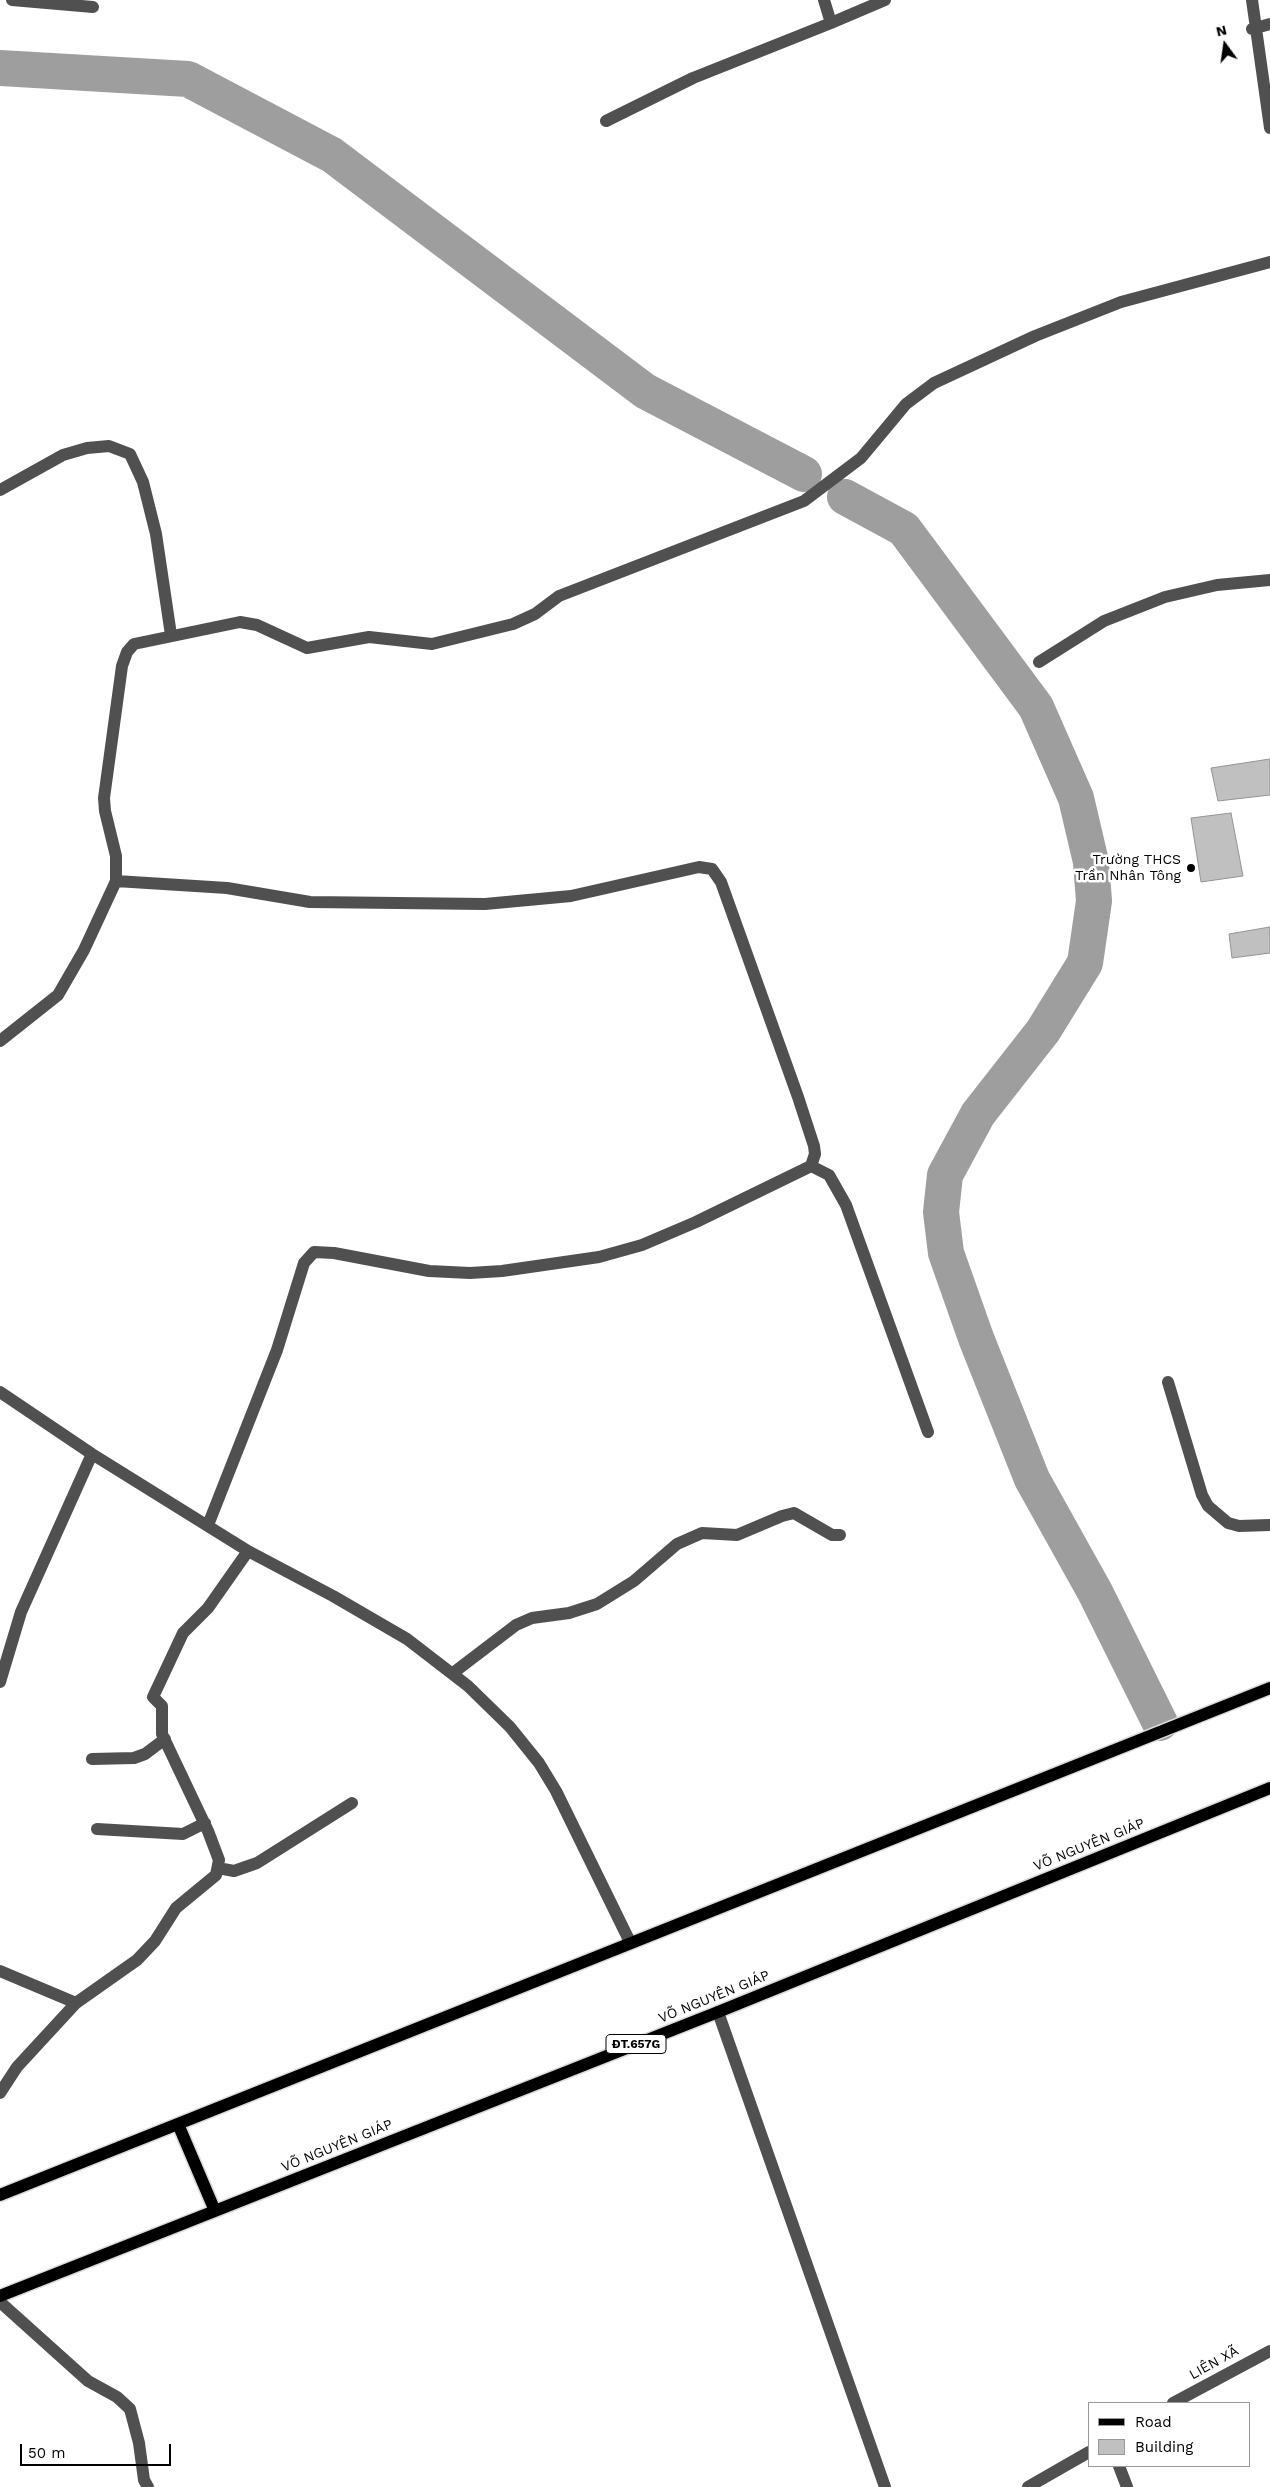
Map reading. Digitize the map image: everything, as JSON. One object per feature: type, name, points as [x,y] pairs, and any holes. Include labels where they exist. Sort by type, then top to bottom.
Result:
[{"type":"main road","points":[[0,2195],[1270,1688]]},
{"type":"main road","name":"VÕ NGUYÊN GIÁP","points":[[0,2296],[718,2012],[1270,1788]]},
{"type":"main road","points":[[178,2124],[215,2211]]},
{"type":"street","points":[[12,0],[93,7]]},
{"type":"street","points":[[824,0],[831,23]]},
{"type":"street","points":[[606,121],[693,78],[885,0]]},
{"type":"street","points":[[1252,0],[1270,128]]},
{"type":"street","points":[[1252,29],[1270,24]]},
{"type":"street","points":[[0,1041],[58,995],[84,950],[116,881],[116,856],[105,811],[104,798],[122,666],[127,652],[134,644],[240,622],[257,626],[307,648],[369,637],[432,644],[513,624],[535,614],[559,596],[804,501],[861,458],[906,404],[934,383],[1035,336],[1121,302],[1270,262]]},
{"type":"street","points":[[0,490],[63,454],[87,448],[109,446],[130,454],[143,482],[156,534],[170,635]]},
{"type":"street","points":[[1039,662],[1104,621],[1165,597],[1217,585],[1270,580]]},
{"type":"street","points":[[116,881],[227,888],[310,902],[485,904],[553,899],[685,869],[707,866],[712,869],[720,882],[814,1146],[811,1166],[696,1222],[642,1245],[599,1257],[502,1271],[470,1273],[429,1270],[334,1253],[314,1252],[304,1263],[277,1350],[208,1525]]},
{"type":"street","points":[[811,1166],[829,1175],[846,1205],[928,1432]]},
{"type":"street","points":[[1168,1382],[1202,1494],[1208,1506],[1228,1523],[1239,1526],[1270,1526]]},
{"type":"street","points":[[0,1392],[92,1454],[248,1550],[407,1639],[453,1673],[510,1727],[539,1763],[565,1808],[630,1942]]},
{"type":"street","points":[[0,1682],[21,1612],[92,1454]]},
{"type":"street","points":[[453,1673],[516,1625],[532,1618],[569,1613],[597,1604],[634,1581],[677,1544],[702,1533],[737,1535],[782,1516],[794,1513],[832,1534],[840,1535]]},
{"type":"street","points":[[0,2093],[17,2067],[76,2003],[137,1960],[155,1941],[176,1908],[216,1875],[219,1860],[204,1822],[162,1734],[162,1706],[153,1698],[183,1633],[208,1608],[248,1550]]},
{"type":"street","points":[[92,1759],[134,1758],[145,1754],[165,1739]]},
{"type":"street","points":[[218,1868],[234,1871],[257,1863],[352,1802]]},
{"type":"street","points":[[98,1829],[183,1834],[204,1822]]},
{"type":"street","points":[[0,1971],[76,2003]]},
{"type":"street","points":[[718,2012],[885,2487]]},
{"type":"street","points":[[0,2302],[88,2381],[117,2397],[130,2409],[139,2443],[144,2480],[148,2487]]},
{"type":"street","name":"LIÊN XÃ","points":[[1175,2402],[1270,2351]]},
{"type":"street","points":[[1028,2487],[1088,2453]]},
{"type":"street","points":[[1119,2467],[1127,2487]]},
{"type":"building","points":[[1270,759],[1270,795],[1218,801],[1211,768]]},
{"type":"building","points":[[1231,813],[1243,876],[1201,882],[1191,818]]},
{"type":"building","points":[[1270,927],[1270,953],[1232,958],[1229,934]]},
{"type":"waterway","points":[[0,68],[188,79],[332,155],[645,391],[804,474]]},
{"type":"waterway","points":[[845,497],[904,529],[1036,707],[1076,798],[1091,862],[1094,901],[1085,963],[1043,1031],[978,1114],[945,1175],[941,1212],[946,1253],[976,1338],[1032,1479],[1095,1592],[1160,1723]]},
{"type":"place","name":"Trường THCS Trần Nhân Tông","points":[[1191,868]]}]
